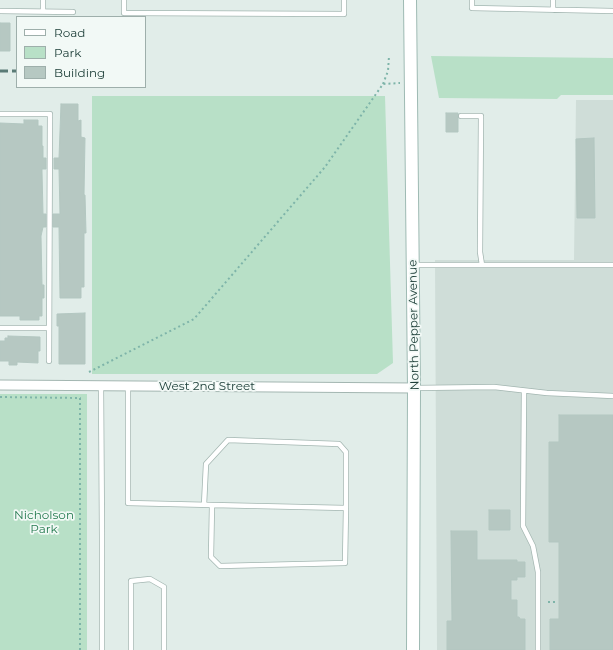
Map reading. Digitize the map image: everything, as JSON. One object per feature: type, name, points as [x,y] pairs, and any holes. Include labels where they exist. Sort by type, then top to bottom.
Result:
[{"type":"main road","name":"North Pepper Avenue","points":[[410,0],[414,388],[413,650]]},
{"type":"street","name":"West 2nd Street","points":[[0,385],[414,388]]},
{"type":"lane","points":[[43,0],[43,11]]},
{"type":"lane","points":[[124,0],[124,13],[344,14],[344,0]]},
{"type":"lane","points":[[472,0],[472,8],[613,11]]},
{"type":"lane","points":[[553,0],[553,10]]},
{"type":"lane","points":[[0,11],[73,12]]},
{"type":"lane","points":[[0,114],[50,114],[49,361]]},
{"type":"lane","points":[[461,116],[481,116],[480,252],[482,265]]},
{"type":"lane","points":[[413,265],[613,266]]},
{"type":"lane","points":[[0,328],[49,328]]},
{"type":"lane","points":[[101,385],[102,650]]},
{"type":"lane","points":[[128,385],[128,503],[346,508]]},
{"type":"lane","points":[[414,388],[494,387],[524,391],[613,396]]},
{"type":"lane","points":[[524,391],[523,526],[534,546],[538,572],[538,650]]},
{"type":"lane","points":[[204,505],[206,464],[228,440],[339,444],[346,452],[345,563],[220,566],[211,557],[212,505]]},
{"type":"lane","points":[[131,650],[131,581],[150,579],[164,587],[164,650]]},
{"type":"path","points":[[89,372],[194,319],[325,167],[383,84],[388,71],[389,56]]},
{"type":"path","points":[[383,84],[411,82]]},
{"type":"path","points":[[0,397],[80,398],[80,650]]},
{"type":"path","points":[[548,602],[558,602]]},
{"type":"shaded area","points":[[576,100],[613,100],[613,650],[437,650],[435,260],[574,260]]},
{"type":"green space","points":[[431,56],[613,58],[613,95],[561,95],[557,99],[439,98]]},
{"type":"green space","points":[[92,96],[385,96],[393,363],[377,374],[92,374]]},
{"type":"green space","name":"Nicholson Park","points":[[0,394],[87,394],[87,650],[0,650]]},
{"type":"building","points":[[0,23],[10,23],[10,51],[0,51]]},
{"type":"building","points":[[61,104],[78,104],[78,121],[81,120],[81,137],[85,138],[84,195],[86,233],[84,233],[84,287],[81,287],[81,298],[60,298],[59,227],[53,227],[53,214],[60,214],[59,169],[54,169],[54,158],[59,158]]},
{"type":"building","points":[[446,113],[458,113],[458,132],[446,132]]},
{"type":"building","points":[[24,120],[38,120],[38,126],[42,126],[43,158],[46,158],[46,169],[42,169],[42,172],[43,214],[46,214],[46,227],[43,227],[41,236],[42,285],[44,285],[44,298],[42,298],[42,316],[39,316],[39,320],[20,320],[20,316],[0,316],[0,123],[24,124]]},
{"type":"building","points":[[594,138],[595,218],[577,218],[576,139]]},
{"type":"building","points":[[85,313],[85,364],[59,364],[59,326],[57,326],[57,314]]},
{"type":"building","points":[[8,336],[40,337],[38,363],[17,362],[17,365],[9,365],[9,361],[0,361],[0,341],[5,341],[5,338],[8,338]]},
{"type":"building","points":[[559,415],[613,415],[613,650],[550,650],[550,619],[559,619],[559,542],[549,542],[549,442],[559,442]]},
{"type":"building","points":[[489,510],[510,510],[510,530],[489,530]]},
{"type":"building","points":[[451,531],[477,531],[477,560],[517,560],[517,562],[525,562],[525,577],[517,577],[517,580],[511,580],[511,600],[517,600],[517,617],[520,619],[525,619],[525,650],[447,650],[447,621],[452,621]]},
{"type":"railway","points":[[0,71],[16,71]]}]
